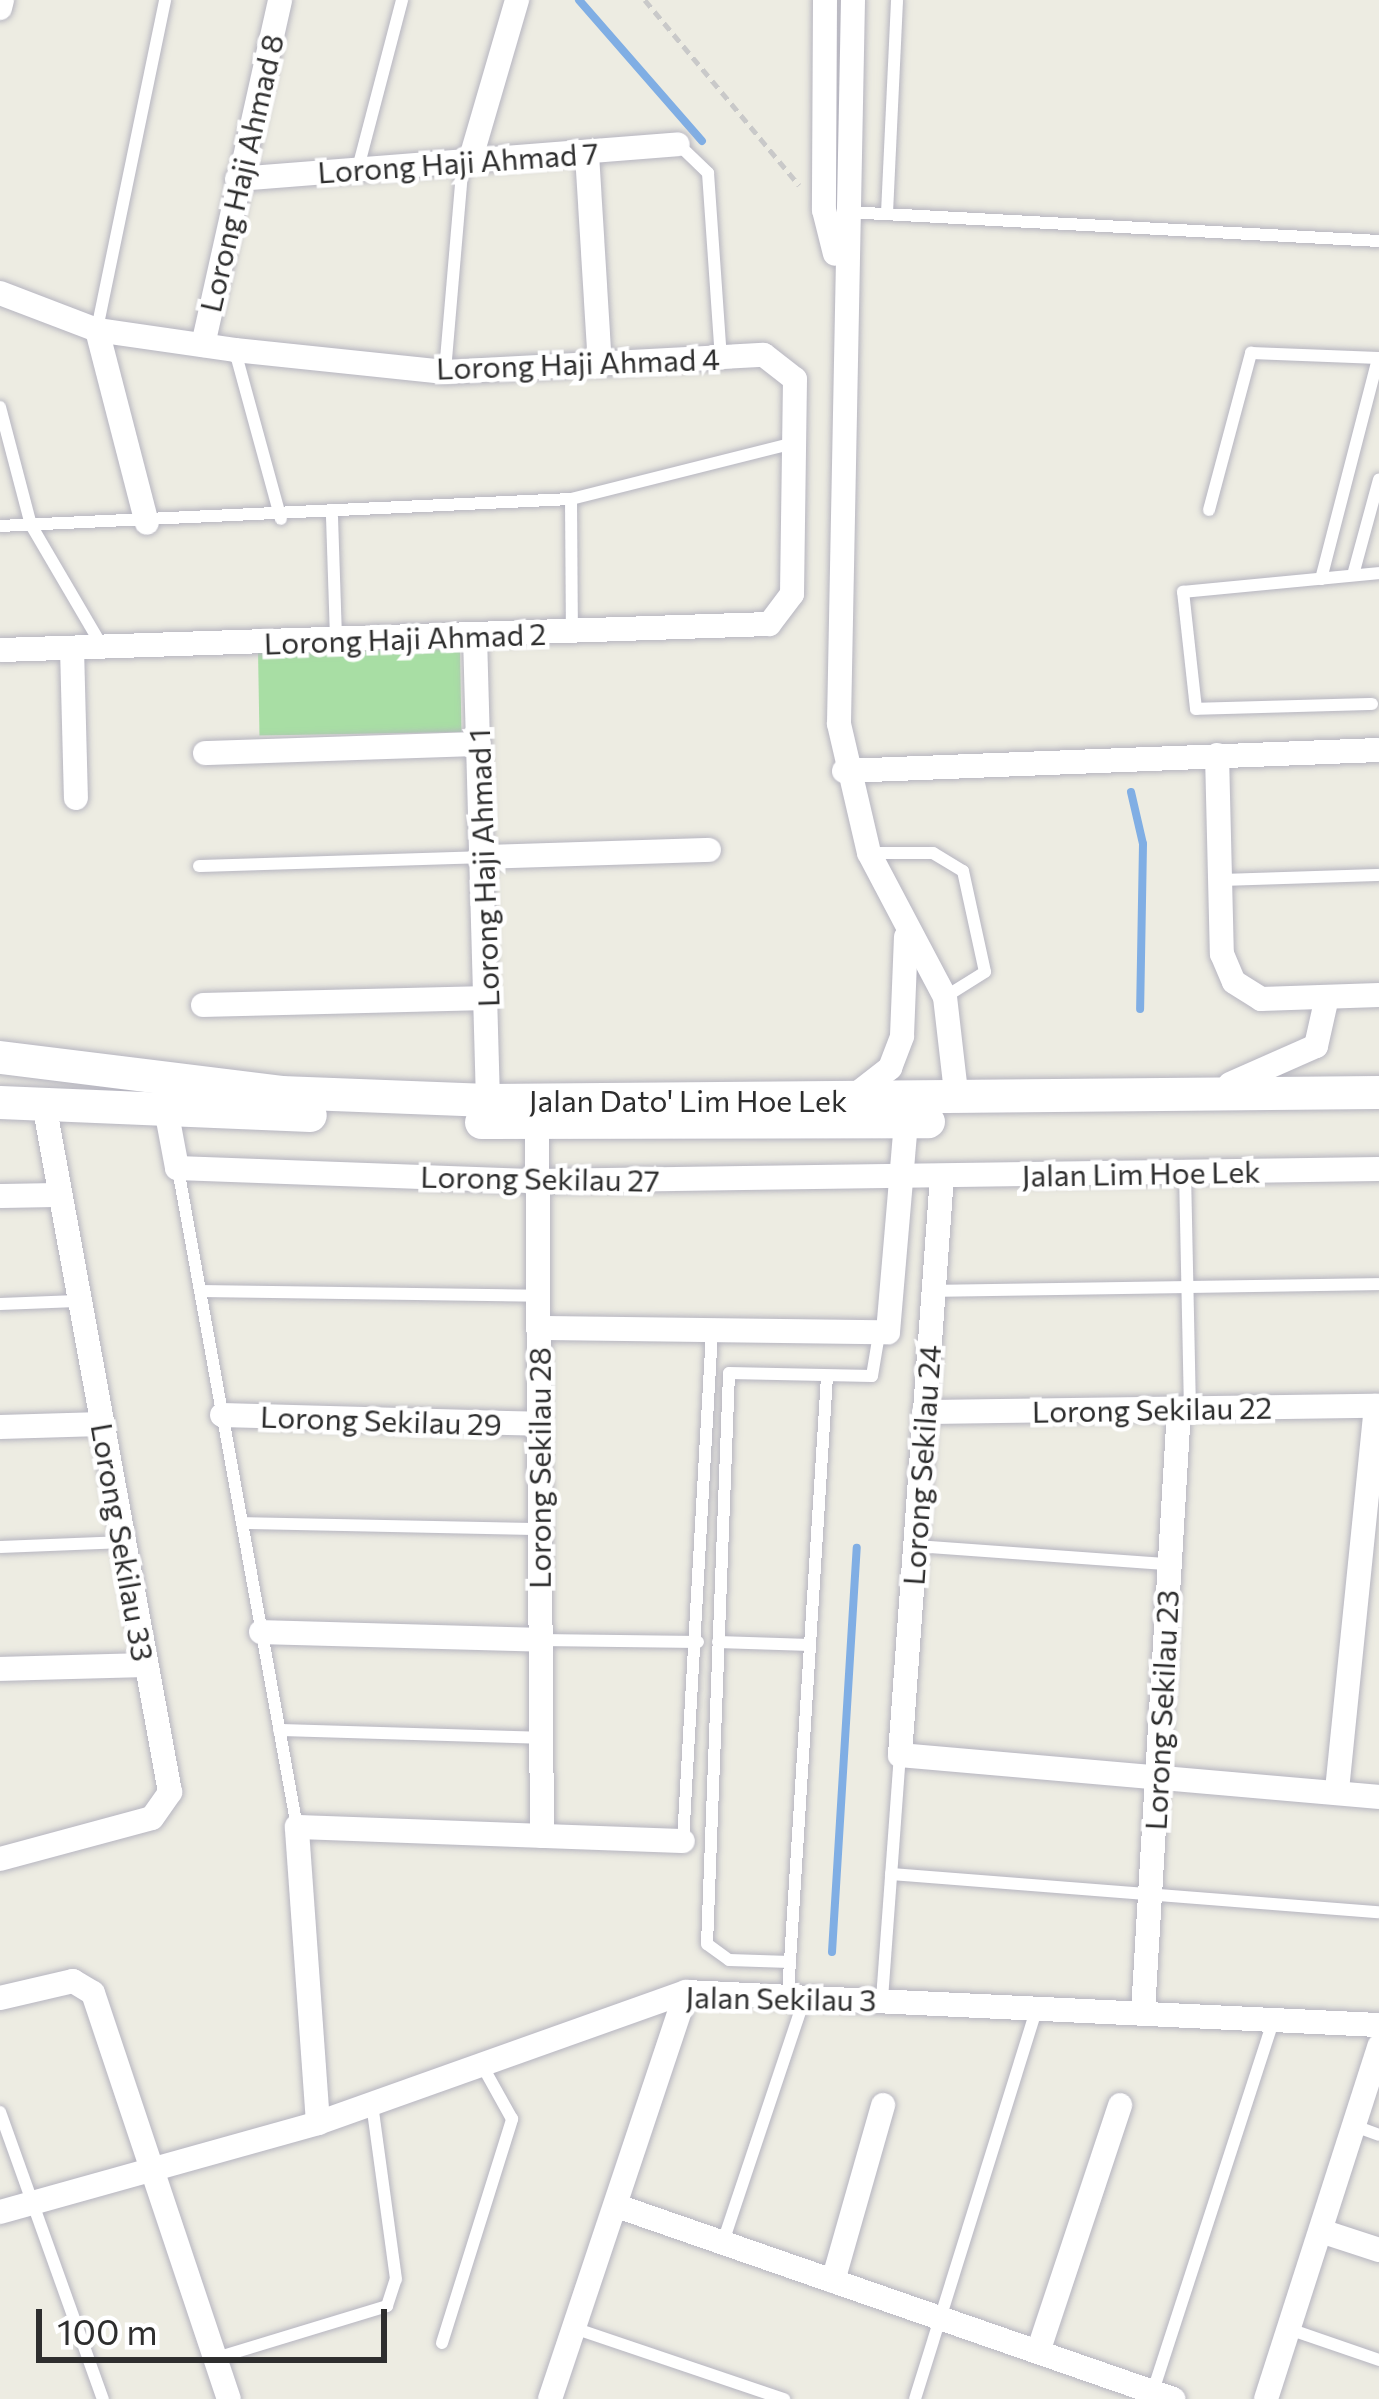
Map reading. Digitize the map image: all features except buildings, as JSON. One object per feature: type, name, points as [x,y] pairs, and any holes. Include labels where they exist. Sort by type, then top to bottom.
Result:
[{"type":"street","name":"Lorong Haji Ahmad 8","points":[[203,345],[280,0]]},
{"type":"street","points":[[466,161],[517,0]]},
{"type":"street","points":[[825,0],[840,274],[844,771],[869,853],[906,935],[945,997],[957,1100]]},
{"type":"street","points":[[836,211],[853,0]]},
{"type":"street","name":"Lorong Haji Ahmad 7","points":[[237,178],[678,144]]},
{"type":"street","points":[[587,154],[600,364]]},
{"type":"street","name":"Lorong Haji Ahmad 4","points":[[0,293],[97,330],[445,372],[721,357],[784,362],[795,410],[792,594]]},
{"type":"street","points":[[97,330],[147,523]]},
{"type":"street","points":[[795,410],[839,410]]},
{"type":"street","name":"Lorong Haji Ahmad 2","points":[[0,650],[769,624],[792,594]]},
{"type":"street","name":"Lorong Haji Ahmad 1","points":[[475,636],[488,1100]]},
{"type":"street","points":[[72,648],[76,798]]},
{"type":"street","points":[[205,753],[479,744]]},
{"type":"street","points":[[844,771],[1379,750]]},
{"type":"street","points":[[1217,755],[1220,880],[1234,982],[1261,999],[1379,995]]},
{"type":"street","points":[[483,857],[709,850]]},
{"type":"street","points":[[845,1099],[872,1091],[902,1036],[906,935]]},
{"type":"street","points":[[1097,1098],[1230,1084],[1290,1065],[1327,1025],[1327,997]]},
{"type":"street","points":[[203,1005],[488,998]]},
{"type":"street","name":"Jalan Dato' Lim Hoe Lek","points":[[0,1057],[281,1092],[488,1100],[537,1112],[752,1127],[1379,1106]]},
{"type":"street","name":"Jalan Dato' Lim Hoe Lek","points":[[0,1102],[166,1109],[537,1112],[845,1099],[1379,1092]]},
{"type":"street","name":"Lorong Sekilau 33","points":[[0,1859],[166,1807],[126,1542],[77,1301],[44,1104]]},
{"type":"street","points":[[166,1109],[177,1168]]},
{"type":"street","name":"Lorong Sekilau 28","points":[[537,1112],[542,1836]]},
{"type":"street","points":[[538,1328],[879,1334],[894,1323],[906,1122]]},
{"type":"street","name":"Lorong Sekilau 27","points":[[177,1168],[537,1181],[902,1179]]},
{"type":"street","name":"Jalan Lim Hoe Lek","points":[[902,1179],[1379,1168]]},
{"type":"street","name":"Lorong Sekilau 24","points":[[900,1755],[941,1176]]},
{"type":"street","points":[[0,1196],[58,1196]]},
{"type":"street","points":[[1336,1790],[1378,1406]]},
{"type":"street","name":"Lorong Sekilau 22","points":[[924,1412],[1378,1406]]},
{"type":"street","name":"Lorong Sekilau 23","points":[[1143,2012],[1169,1564],[1185,1409]]},
{"type":"street","name":"Lorong Sekilau 29","points":[[222,1415],[539,1424]]},
{"type":"street","points":[[0,1427],[102,1424]]},
{"type":"street","points":[[261,1632],[541,1640]]},
{"type":"street","points":[[0,1669],[144,1665]]},
{"type":"street","points":[[900,1755],[1379,1797]]},
{"type":"street","points":[[318,2123],[297,1827],[683,1841]]},
{"type":"street","points":[[0,1998],[88,1986],[146,2172],[229,2399]]},
{"type":"street","points":[[550,2399],[686,1992]]},
{"type":"street","name":"Jalan Sekilau 3","points":[[0,2212],[318,2123],[686,1992],[797,1993],[1379,2025]]},
{"type":"street","points":[[1266,2399],[1324,2231],[1370,2132],[1379,2046]]},
{"type":"street","points":[[1039,2349],[1120,2104]]},
{"type":"street","points":[[832,2281],[884,2105]]},
{"type":"street","points":[[617,2206],[1163,2395]]},
{"type":"street","points":[[1324,2231],[1379,2250]]},
{"type":"lane","points":[[97,330],[165,0]]},
{"type":"lane","points":[[358,168],[402,0]]},
{"type":"lane","points":[[887,213],[897,0]]},
{"type":"lane","points":[[678,144],[708,172],[721,357]]},
{"type":"lane","points":[[445,372],[466,161]]},
{"type":"lane","points":[[836,211],[1379,242]]},
{"type":"lane","points":[[235,350],[281,519]]},
{"type":"lane","points":[[1209,510],[1251,352],[1378,358],[1321,579]]},
{"type":"lane","points":[[0,406],[31,525],[103,647]]},
{"type":"lane","points":[[0,526],[332,518],[571,499],[794,443]]},
{"type":"lane","points":[[1353,575],[1379,479]]},
{"type":"lane","points":[[571,499],[572,633]]},
{"type":"lane","points":[[332,518],[336,640]]},
{"type":"lane","points":[[1372,704],[1196,709],[1184,592],[1379,573]]},
{"type":"lane","points":[[869,853],[933,853],[963,872],[985,972],[945,997]]},
{"type":"lane","points":[[200,866],[483,857]]},
{"type":"lane","points":[[1220,880],[1379,875]]},
{"type":"lane","points":[[177,1168],[297,1827]]},
{"type":"lane","points":[[1185,1409],[1186,1172]]},
{"type":"lane","points":[[933,1291],[1379,1284]]},
{"type":"lane","points":[[200,1291],[538,1296]]},
{"type":"lane","points":[[0,1304],[77,1301]]},
{"type":"lane","points":[[683,1841],[698,1642],[712,1331]]},
{"type":"lane","points":[[790,1962],[729,1960],[707,1944],[729,1373],[872,1376],[879,1334]]},
{"type":"lane","points":[[722,2243],[797,1993],[790,1962],[827,1378]]},
{"type":"lane","points":[[243,1523],[539,1529]]},
{"type":"lane","points":[[0,1546],[126,1542]]},
{"type":"lane","points":[[915,1546],[1169,1564]]},
{"type":"lane","points":[[541,1640],[698,1642]]},
{"type":"lane","points":[[718,1642],[810,1645]]},
{"type":"lane","points":[[279,1730],[541,1738]]},
{"type":"lane","points":[[882,1999],[900,1755]]},
{"type":"lane","points":[[891,1874],[1379,1912]]},
{"type":"lane","points":[[915,2399],[1037,2006]]},
{"type":"lane","points":[[1163,2395],[1274,2019]]},
{"type":"lane","points":[[442,2343],[512,2119],[483,2067]]},
{"type":"lane","points":[[212,2359],[387,2306],[396,2279],[372,2104]]},
{"type":"lane","points":[[0,2111],[28,2204],[103,2399]]},
{"type":"lane","points":[[574,2328],[784,2399]]},
{"type":"lane","points":[[1289,2329],[1379,2360]]},
{"type":"path","points":[[645,0],[836,211]]},
{"type":"green space","points":[[460,649],[461,732],[259,736],[258,653]]},
{"type":"waterway","points":[[579,0],[702,141]]},
{"type":"waterway","points":[[1131,792],[1143,844],[1140,1009]]},
{"type":"waterway","points":[[832,1952],[857,1548]]}]
